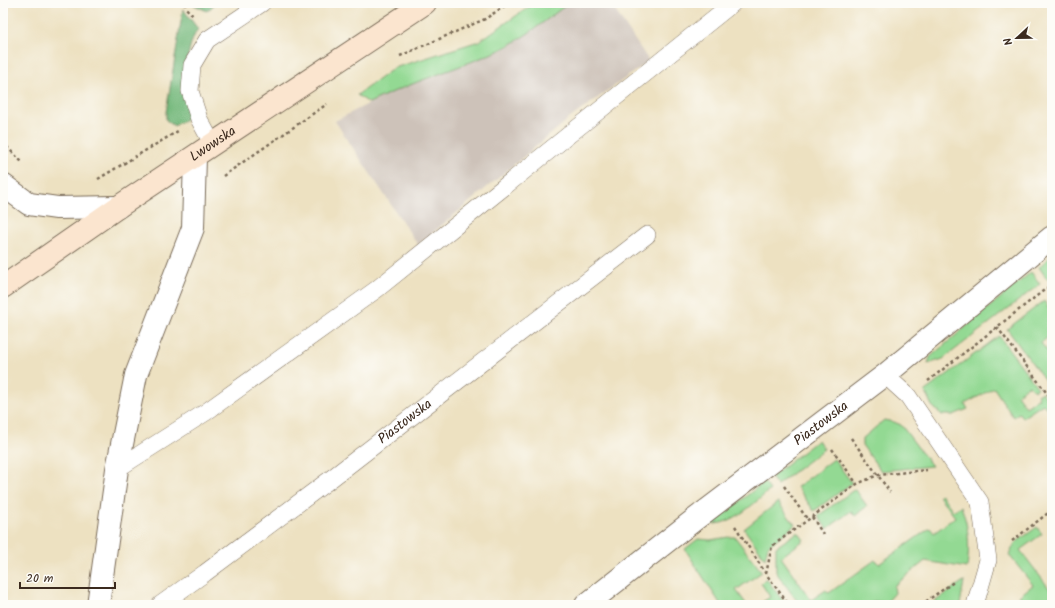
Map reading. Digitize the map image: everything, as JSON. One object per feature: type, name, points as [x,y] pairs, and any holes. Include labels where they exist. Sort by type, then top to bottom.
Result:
[{"type":"main road","name":"Lwowska","points":[[3,286],[118,207],[214,145],[424,3]]},
{"type":"street","points":[[98,605],[117,468],[136,374],[192,228],[196,157]]},
{"type":"street","points":[[3,185],[29,204],[57,208],[118,207]]},
{"type":"street","name":"Piastowska","points":[[586,605],[694,520],[885,375],[1052,237]]},
{"type":"lane","points":[[214,145],[199,118],[190,91],[192,65],[207,40],[262,3]]},
{"type":"lane","points":[[117,468],[206,412],[377,289],[733,3]]},
{"type":"lane","name":"Piastowska","points":[[160,605],[332,478],[647,235]]},
{"type":"lane","points":[[885,375],[908,396],[980,502],[988,560],[976,605]]},
{"type":"path","points":[[3,13],[5,3]]},
{"type":"path","points":[[395,57],[485,19],[509,3]]},
{"type":"path","points":[[194,196],[329,103]]},
{"type":"path","points":[[924,384],[1052,284]]},
{"type":"path","points":[[1048,287],[1052,292]]},
{"type":"path","points":[[998,327],[1052,400]]},
{"type":"path","points":[[851,438],[890,492]]},
{"type":"path","points":[[833,451],[857,484]]},
{"type":"path","points":[[766,574],[772,546],[857,484],[878,475],[932,469]]},
{"type":"path","points":[[784,486],[808,520]]},
{"type":"path","points":[[988,560],[1052,511]]},
{"type":"path","points":[[812,517],[823,534]]},
{"type":"path","points":[[734,526],[789,605]]},
{"type":"path","points":[[922,605],[958,578]]},
{"type":"shaded area","points":[[569,3],[610,3],[649,61],[570,118],[418,245],[335,121],[403,86],[501,49],[522,37]]},
{"type":"green space","points":[[190,3],[216,3],[207,11]]},
{"type":"green space","points":[[535,3],[569,3],[527,34],[500,50],[385,95],[369,103],[357,95],[394,68],[479,41]]},
{"type":"green space","points":[[183,9],[198,29],[189,49],[188,60],[187,72],[190,117],[174,126],[166,120],[166,112]]},
{"type":"green space","points":[[1052,255],[1052,276],[1047,279],[1039,267]]},
{"type":"green space","points":[[1031,272],[1040,284],[943,359],[928,364],[930,357]]},
{"type":"green space","points":[[1044,301],[1052,312],[1052,334],[1041,343],[1052,357],[1052,390],[1007,329]]},
{"type":"green space","points":[[999,336],[1038,388],[1034,391],[1029,385],[1017,395],[1026,407],[1039,398],[1037,395],[1042,392],[1052,406],[1052,414],[1043,404],[1022,418],[1019,413],[1013,417],[994,388],[965,404],[968,409],[953,415],[942,415],[932,406],[925,391]]},
{"type":"green space","points":[[884,420],[901,425],[932,466],[881,471],[862,445],[862,439]]},
{"type":"green space","points":[[818,440],[824,449],[777,485],[771,477]]},
{"type":"green space","points":[[834,459],[852,483],[814,511],[797,487]]},
{"type":"green space","points":[[764,482],[770,490],[750,507],[727,521],[711,524]]},
{"type":"green space","points":[[855,489],[867,506],[855,516],[851,511],[827,529],[818,516]]},
{"type":"green space","points":[[941,494],[953,511],[961,506],[966,521],[968,536],[967,568],[925,561],[894,586],[895,593],[886,603],[874,601],[868,605],[800,605],[776,572],[776,547],[798,532],[804,540],[781,557],[811,600],[826,590],[829,593],[875,560],[879,564],[930,528],[934,533],[955,517],[939,496]]},
{"type":"green space","points":[[778,502],[795,525],[768,546],[765,558],[744,529]]},
{"type":"green space","points":[[1037,527],[1042,534],[1020,550],[1052,592],[1052,605],[1025,605],[1019,596],[1033,585],[1009,555],[1015,543]]},
{"type":"green space","points":[[735,537],[762,572],[736,590],[747,605],[721,605],[685,549],[698,539],[710,540]]},
{"type":"green space","points":[[766,578],[786,605],[758,605],[770,597],[761,583]]},
{"type":"green space","points":[[964,581],[960,605],[930,605],[962,582]]}]
